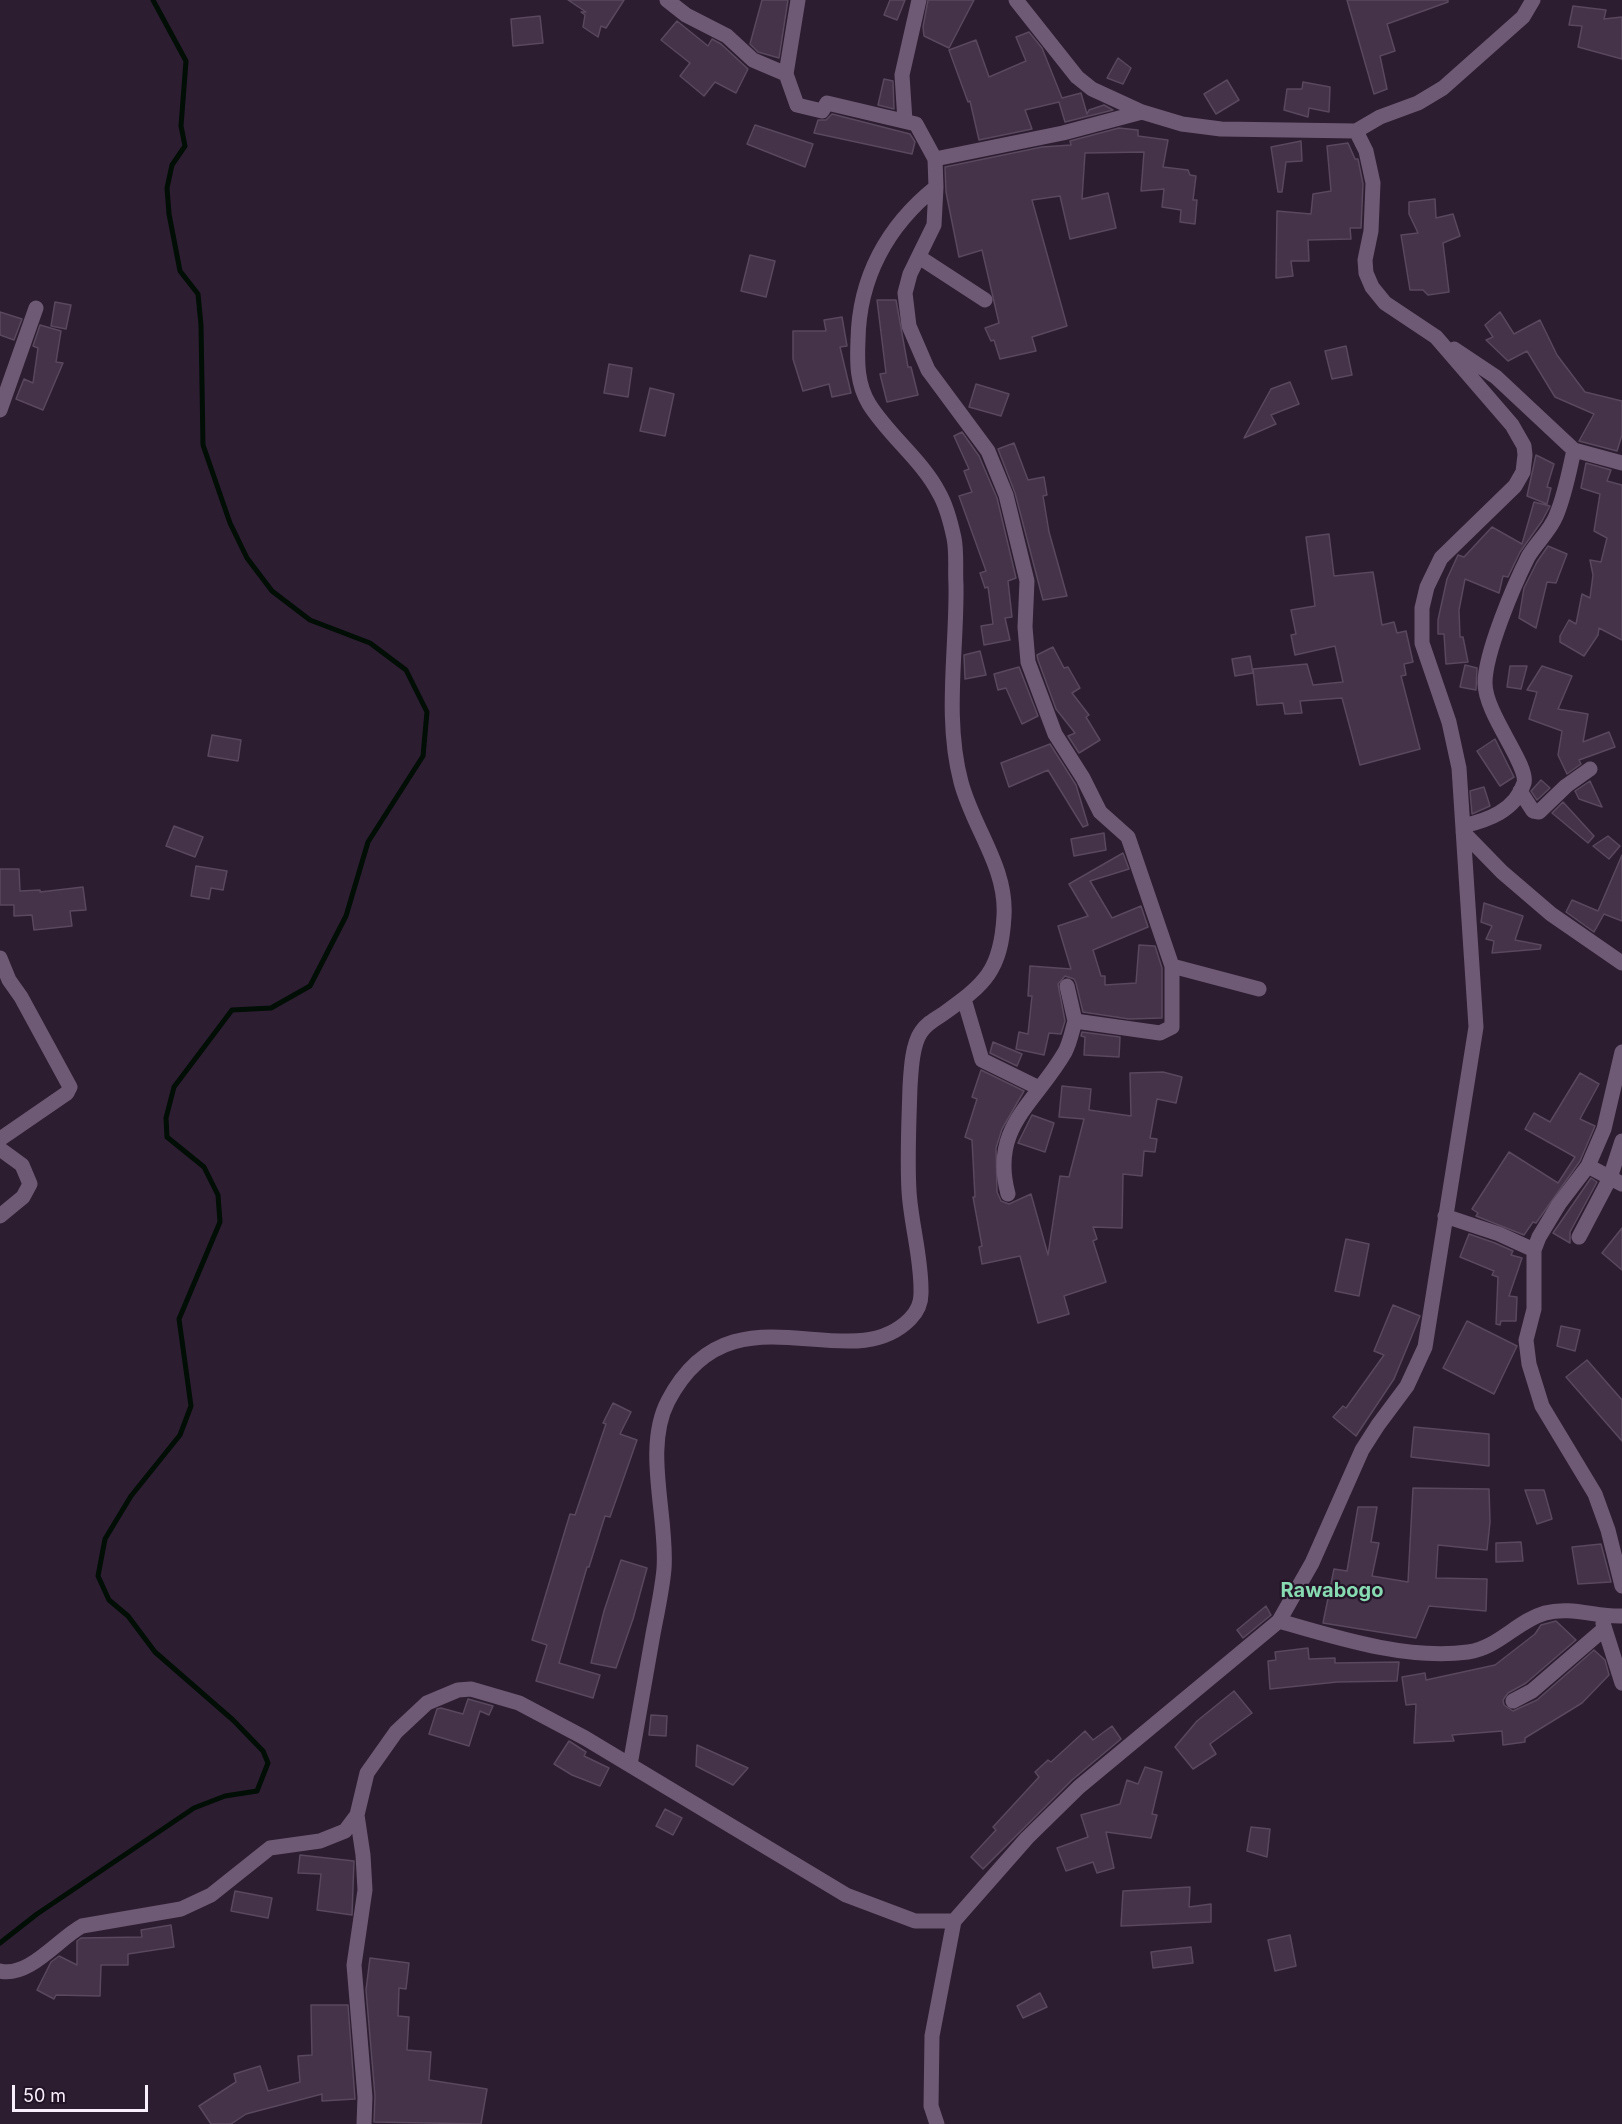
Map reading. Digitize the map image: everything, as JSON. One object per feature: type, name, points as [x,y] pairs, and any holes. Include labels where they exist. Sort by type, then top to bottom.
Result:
[{"type":"street","points":[[667,0],[692,19],[727,36],[753,60],[786,74]]},
{"type":"street","points":[[798,0],[786,74],[797,105],[822,111],[827,103],[919,126],[935,159],[934,225],[910,274],[905,293],[909,326],[928,370],[988,451],[1006,495],[1026,573],[1025,627],[1028,662],[1034,682],[1055,734],[1083,778],[1100,812],[1128,837],[1172,966],[1174,1022],[1167,1031],[1160,1033],[1075,1021]]},
{"type":"street","points":[[905,121],[902,75],[919,0]]},
{"type":"street","points":[[1016,0],[1077,77],[1092,89],[1142,112],[1182,124],[1221,129],[1356,131],[1380,117],[1418,103],[1443,88],[1523,17],[1533,0]]},
{"type":"street","points":[[935,159],[1063,133],[1142,112]]},
{"type":"street","points":[[1356,131],[1366,151],[1373,183],[1366,273],[1380,300],[1496,377],[1574,450],[1622,463]]},
{"type":"street","points":[[630,1765],[664,1570],[664,1532],[657,1476],[660,1420],[667,1402],[693,1367],[724,1344],[751,1337],[862,1340],[896,1329],[915,1312],[921,1294],[909,1190],[910,1086],[914,1054],[923,1028],[964,999],[988,977],[1002,937],[1003,892],[999,874],[961,786],[954,750],[952,698],[957,628],[955,541],[939,494],[873,410],[862,391],[857,366],[860,301],[868,274],[900,223],[917,202],[936,187]]},
{"type":"street","points":[[919,257],[985,300]]},
{"type":"street","points":[[0,410],[36,308]]},
{"type":"street","points":[[937,2124],[931,2106],[932,2036],[954,1921],[1026,1838],[1079,1787],[1279,1621],[1312,1563],[1362,1450],[1418,1367],[1425,1347],[1476,1027],[1459,768],[1449,722],[1422,643],[1422,608],[1427,587],[1441,558],[1515,486],[1524,472],[1525,455],[1524,446],[1512,425],[1436,337]]},
{"type":"street","points":[[1463,829],[1493,818],[1509,806],[1520,791],[1524,772],[1491,712],[1485,682],[1493,645],[1520,576],[1529,556],[1556,518],[1568,482],[1574,450]]},
{"type":"street","points":[[1520,791],[1533,810],[1539,812],[1566,786],[1590,769]]},
{"type":"street","points":[[1463,829],[1502,872],[1551,914],[1622,963]]},
{"type":"street","points":[[0,958],[9,980],[21,997],[70,1087],[67,1093],[0,1139]]},
{"type":"street","points":[[1172,966],[1259,989]]},
{"type":"street","points":[[1008,1194],[1002,1164],[1008,1134],[1066,1050],[1075,1021],[1067,986]]},
{"type":"street","points":[[964,999],[982,1059],[1039,1088]]},
{"type":"street","points":[[1622,1052],[1604,1129],[1588,1166],[1559,1204],[1539,1237],[1534,1251],[1534,1309],[1526,1340],[1529,1364],[1542,1406],[1595,1494],[1608,1530],[1622,1586]]},
{"type":"street","points":[[1579,1237],[1616,1181],[1622,1141]]},
{"type":"street","points":[[0,1149],[22,1165],[30,1184],[23,1197],[0,1216]]},
{"type":"street","points":[[1588,1166],[1616,1181]]},
{"type":"street","points":[[1445,1216],[1499,1234],[1534,1251]]},
{"type":"street","points":[[1279,1621],[1368,1644],[1415,1651],[1456,1653],[1482,1648],[1534,1617],[1546,1613],[1568,1610],[1603,1623]]},
{"type":"street","points":[[1513,1701],[1532,1690],[1603,1623],[1622,1616]]},
{"type":"street","points":[[1603,1623],[1622,1683]]},
{"type":"street","points":[[364,2124],[365,2097],[354,1965],[365,1890],[357,1815],[367,1773],[396,1732],[427,1703],[458,1690],[471,1689],[519,1703],[630,1765],[846,1895],[915,1921],[954,1921]]},
{"type":"street","points":[[0,1971],[12,1972],[31,1964],[68,1934],[82,1926],[181,1909],[211,1895],[270,1848],[328,1839],[345,1831],[357,1815]]},
{"type":"building","points":[[568,0],[624,0],[606,28],[601,26],[598,37],[583,27],[585,15],[581,12],[586,12]]},
{"type":"building","points":[[762,0],[788,0],[779,58],[758,52],[750,44]]},
{"type":"building","points":[[890,0],[905,0],[897,20],[884,15]]},
{"type":"building","points":[[928,0],[974,0],[949,48],[924,36],[923,27]]},
{"type":"building","points":[[1347,0],[1448,0],[1448,2],[1387,24],[1395,51],[1380,56],[1387,89],[1374,94]]},
{"type":"building","points":[[1573,6],[1606,10],[1604,19],[1622,17],[1622,59],[1578,47],[1582,26],[1569,25]]},
{"type":"building","points":[[540,16],[543,43],[513,46],[511,19]]},
{"type":"building","points":[[677,21],[708,46],[712,39],[721,44],[748,69],[736,93],[715,82],[704,96],[680,76],[690,63],[661,40]]},
{"type":"building","points":[[1029,32],[1042,48],[1062,98],[1081,93],[1087,114],[1089,110],[1104,105],[1113,110],[1065,122],[1059,102],[1025,110],[1032,129],[979,140],[970,101],[968,102],[949,50],[976,40],[989,77],[1026,61],[1016,37]]},
{"type":"building","points":[[1118,58],[1131,68],[1123,84],[1107,78]]},
{"type":"building","points":[[884,79],[893,81],[894,109],[878,105]]},
{"type":"building","points":[[1227,80],[1239,100],[1216,114],[1204,94]]},
{"type":"building","points":[[1303,82],[1330,87],[1329,112],[1309,108],[1308,117],[1284,110],[1287,89],[1302,89]]},
{"type":"building","points":[[832,114],[910,134],[915,142],[912,154],[814,133],[818,120],[826,120]]},
{"type":"building","points":[[755,125],[813,144],[805,167],[747,144]]},
{"type":"building","points":[[1119,128],[1138,130],[1138,136],[1168,140],[1163,167],[1188,170],[1190,175],[1196,176],[1193,200],[1197,200],[1195,224],[1180,222],[1181,210],[1162,207],[1164,189],[1141,191],[1144,152],[1085,153],[1082,199],[1108,193],[1116,228],[1070,239],[1060,196],[1032,200],[1067,326],[1032,337],[1036,351],[1000,359],[994,340],[991,341],[985,328],[999,323],[982,250],[959,257],[946,192],[945,167],[1042,147],[1071,145],[1070,141]]},
{"type":"building","points":[[1301,141],[1302,161],[1286,162],[1282,192],[1278,192],[1271,147]]},
{"type":"building","points":[[1348,143],[1355,159],[1358,159],[1363,184],[1361,228],[1350,228],[1351,239],[1308,240],[1309,261],[1291,261],[1293,276],[1276,278],[1277,211],[1311,214],[1313,194],[1331,191],[1327,146]]},
{"type":"building","points":[[1435,199],[1436,218],[1453,214],[1460,236],[1443,243],[1449,292],[1428,295],[1423,290],[1410,290],[1401,235],[1418,233],[1409,214],[1409,202]]},
{"type":"building","points":[[750,255],[775,261],[766,297],[741,291]]},
{"type":"building","points":[[877,300],[896,300],[908,367],[911,367],[918,395],[887,402],[880,374],[886,373]]},
{"type":"building","points":[[55,302],[71,305],[66,329],[51,326]]},
{"type":"building","points":[[0,312],[22,319],[14,340],[0,335]]},
{"type":"building","points":[[1500,312],[1514,334],[1540,320],[1557,355],[1585,392],[1622,401],[1622,435],[1617,451],[1579,441],[1594,414],[1555,397],[1527,351],[1508,361],[1486,340],[1493,337],[1485,325]]},
{"type":"building","points":[[842,317],[847,346],[840,347],[851,393],[832,397],[829,384],[803,391],[793,359],[793,331],[826,331],[824,320]]},
{"type":"building","points":[[40,325],[61,331],[56,362],[63,363],[43,410],[16,399],[24,379],[33,383],[38,348],[33,346]]},
{"type":"building","points":[[1346,346],[1352,375],[1332,379],[1325,351]]},
{"type":"building","points":[[609,364],[632,368],[628,397],[604,393]]},
{"type":"building","points":[[1290,382],[1299,404],[1271,415],[1276,424],[1244,438],[1271,389]]},
{"type":"building","points":[[976,384],[1009,394],[1001,416],[969,407]]},
{"type":"building","points":[[650,388],[674,394],[665,436],[640,431]]},
{"type":"building","points":[[962,432],[979,456],[997,498],[1016,578],[1008,581],[1012,617],[1005,618],[1010,640],[984,645],[981,626],[993,624],[988,587],[985,588],[980,573],[986,571],[959,496],[972,492],[964,471],[969,469],[954,436]]},
{"type":"building","points":[[1014,443],[1028,480],[1044,477],[1047,495],[1043,496],[1049,532],[1067,596],[1043,600],[1015,493],[998,449]]},
{"type":"building","points":[[1536,455],[1554,464],[1547,487],[1551,488],[1547,504],[1527,496]]},
{"type":"building","points":[[1586,463],[1611,470],[1607,481],[1622,485],[1622,640],[1599,628],[1598,635],[1584,656],[1560,642],[1560,636],[1569,620],[1576,624],[1582,594],[1590,598],[1593,575],[1590,560],[1601,562],[1607,538],[1594,531],[1600,494],[1581,488]]},
{"type":"building","points":[[1534,502],[1550,506],[1520,552],[1508,577],[1503,576],[1499,593],[1465,579],[1459,610],[1460,637],[1463,637],[1468,662],[1446,664],[1444,634],[1438,634],[1438,620],[1447,579],[1458,555],[1464,557],[1492,527],[1522,544]]},
{"type":"building","points":[[1329,534],[1334,576],[1373,572],[1382,625],[1394,622],[1397,633],[1406,631],[1413,662],[1404,664],[1406,675],[1401,676],[1420,749],[1360,765],[1342,698],[1300,701],[1302,713],[1285,714],[1283,703],[1257,705],[1253,669],[1307,664],[1313,685],[1343,682],[1335,646],[1295,655],[1291,635],[1296,634],[1291,610],[1315,606],[1306,537]]},
{"type":"building","points":[[1548,546],[1567,554],[1556,583],[1547,582],[1536,628],[1519,618],[1524,588]]},
{"type":"building","points":[[1053,647],[1064,668],[1068,667],[1080,688],[1072,693],[1089,715],[1086,717],[1100,740],[1079,753],[1068,736],[1075,733],[1056,709],[1038,660],[1037,655]]},
{"type":"building","points":[[980,651],[986,675],[965,679],[964,655]]},
{"type":"building","points":[[1250,656],[1253,673],[1235,676],[1232,659]]},
{"type":"building","points":[[1465,665],[1477,668],[1476,690],[1460,687]]},
{"type":"building","points":[[1510,666],[1527,666],[1521,689],[1507,687]]},
{"type":"building","points":[[1542,666],[1572,676],[1558,709],[1588,714],[1583,742],[1609,732],[1615,747],[1579,760],[1581,764],[1567,774],[1558,755],[1562,731],[1529,719],[1537,692],[1527,690]]},
{"type":"building","points":[[1019,667],[1038,716],[1022,724],[1006,688],[998,690],[994,674]]},
{"type":"building","points":[[212,735],[241,740],[238,761],[208,756]]},
{"type":"building","points":[[1495,739],[1514,777],[1500,786],[1477,751]]},
{"type":"building","points":[[1050,744],[1076,785],[1088,825],[1083,827],[1048,770],[1009,787],[1001,763]]},
{"type":"building","points":[[1541,780],[1550,788],[1537,800],[1531,791]]},
{"type":"building","points":[[1590,781],[1602,807],[1579,799],[1575,791]]},
{"type":"building","points":[[1484,787],[1490,806],[1472,814],[1470,791]]},
{"type":"building","points":[[1563,802],[1594,836],[1588,843],[1552,813]]},
{"type":"building","points":[[174,826],[203,837],[195,857],[166,846]]},
{"type":"building","points":[[1104,833],[1106,850],[1074,856],[1071,839]]},
{"type":"building","points":[[1608,836],[1620,846],[1609,859],[1593,846]]},
{"type":"building","points":[[1123,853],[1129,869],[1090,881],[1112,918],[1141,906],[1148,927],[1093,950],[1101,976],[1105,976],[1105,985],[1136,983],[1139,945],[1155,946],[1162,968],[1162,1018],[1129,1019],[1083,1012],[1074,979],[1065,976],[1058,984],[1065,1021],[1061,1034],[1049,1033],[1044,1055],[1016,1049],[1019,1032],[1028,1034],[1032,996],[1028,996],[1030,966],[1071,969],[1058,926],[1088,916],[1069,884]]},
{"type":"building","points":[[1622,855],[1622,921],[1604,914],[1594,932],[1566,912],[1572,900],[1598,911]]},
{"type":"building","points":[[196,866],[227,871],[223,890],[211,888],[209,899],[191,896]]},
{"type":"building","points":[[0,869],[19,869],[20,891],[40,890],[40,892],[83,887],[86,910],[70,911],[72,926],[34,930],[32,915],[14,916],[14,905],[0,905]]},
{"type":"building","points":[[1484,903],[1523,916],[1515,940],[1541,945],[1540,949],[1492,953],[1494,941],[1486,939],[1492,926],[1481,922]]},
{"type":"building","points":[[1082,1032],[1120,1037],[1119,1057],[1084,1055],[1085,1037],[1081,1036]]},
{"type":"building","points":[[993,1042],[1022,1054],[1017,1066],[990,1053]]},
{"type":"building","points":[[981,1070],[1024,1091],[1002,1129],[996,1148],[997,1192],[1001,1201],[1009,1204],[1031,1194],[1048,1255],[1060,1176],[1069,1177],[1084,1119],[1059,1117],[1062,1086],[1091,1089],[1089,1110],[1131,1116],[1130,1073],[1163,1072],[1182,1077],[1176,1103],[1157,1099],[1150,1138],[1157,1139],[1155,1152],[1144,1151],[1142,1176],[1123,1174],[1122,1228],[1093,1227],[1097,1239],[1093,1241],[1106,1282],[1064,1296],[1069,1314],[1038,1323],[1020,1256],[982,1264],[979,1247],[982,1246],[973,1197],[975,1197],[972,1140],[965,1137],[977,1099],[972,1097]]},
{"type":"building","points":[[1580,1073],[1599,1084],[1580,1119],[1595,1126],[1580,1161],[1536,1223],[1533,1222],[1524,1235],[1476,1216],[1478,1213],[1472,1209],[1509,1152],[1558,1183],[1575,1157],[1525,1129],[1534,1113],[1550,1122]]},
{"type":"building","points":[[1032,1115],[1054,1123],[1045,1152],[1018,1143]]},
{"type":"building","points":[[1591,1178],[1597,1182],[1570,1232],[1570,1243],[1553,1233]]},
{"type":"building","points":[[1622,1228],[1622,1270],[1602,1253]]},
{"type":"building","points":[[1469,1234],[1513,1251],[1511,1255],[1522,1258],[1509,1296],[1517,1297],[1516,1321],[1501,1321],[1500,1325],[1496,1324],[1498,1277],[1492,1275],[1494,1271],[1460,1257]]},
{"type":"building","points":[[1346,1239],[1369,1244],[1359,1296],[1335,1291]]},
{"type":"building","points":[[1393,1305],[1420,1316],[1394,1379],[1356,1436],[1333,1417],[1343,1406],[1346,1408],[1384,1355],[1374,1351]]},
{"type":"building","points":[[1467,1321],[1517,1346],[1494,1394],[1443,1368]]},
{"type":"building","points":[[1561,1326],[1580,1330],[1575,1351],[1557,1346]]},
{"type":"building","points":[[1587,1360],[1622,1400],[1622,1441],[1566,1377]]},
{"type":"building","points":[[613,1403],[631,1412],[620,1434],[637,1440],[610,1517],[605,1516],[589,1567],[587,1567],[559,1663],[600,1675],[593,1698],[536,1681],[547,1645],[532,1640],[570,1514],[575,1515],[606,1424],[603,1423]]},
{"type":"building","points":[[1414,1427],[1489,1434],[1489,1466],[1411,1457]]},
{"type":"building","points":[[1413,1488],[1489,1489],[1490,1522],[1487,1550],[1438,1545],[1436,1578],[1487,1579],[1486,1611],[1429,1606],[1416,1638],[1323,1623],[1334,1569],[1347,1571],[1358,1507],[1377,1507],[1371,1542],[1379,1543],[1372,1576],[1408,1582]]},
{"type":"building","points":[[1525,1490],[1544,1490],[1552,1519],[1537,1524]]},
{"type":"building","points":[[1521,1542],[1523,1561],[1496,1562],[1496,1543]]},
{"type":"building","points":[[1601,1544],[1611,1582],[1578,1584],[1572,1547]]},
{"type":"building","points":[[621,1560],[647,1568],[616,1668],[591,1663],[604,1611]]},
{"type":"building","points":[[1266,1606],[1271,1615],[1243,1638],[1237,1630]]},
{"type":"building","points":[[1556,1621],[1576,1640],[1526,1683],[1508,1693],[1503,1700],[1504,1705],[1513,1711],[1537,1700],[1594,1650],[1605,1660],[1609,1675],[1582,1703],[1525,1738],[1525,1742],[1503,1745],[1502,1731],[1452,1735],[1454,1741],[1414,1743],[1416,1704],[1406,1705],[1402,1677],[1425,1673],[1426,1680],[1495,1665],[1535,1634],[1541,1625]]},
{"type":"building","points":[[1308,1648],[1309,1659],[1335,1658],[1335,1663],[1399,1662],[1397,1681],[1337,1682],[1270,1689],[1268,1661],[1276,1660],[1275,1652]]},
{"type":"building","points":[[1234,1691],[1252,1713],[1210,1744],[1216,1754],[1193,1769],[1175,1747],[1197,1721]]},
{"type":"building","points":[[468,1699],[493,1706],[489,1715],[480,1711],[469,1746],[429,1734],[437,1709],[463,1714]]},
{"type":"building","points":[[651,1715],[667,1716],[666,1736],[649,1735]]},
{"type":"building","points":[[1112,1726],[1121,1739],[1072,1780],[983,1869],[971,1857],[996,1830],[993,1827],[1039,1777],[1035,1772],[1048,1760],[1051,1762],[1085,1731],[1093,1740]]},
{"type":"building","points":[[569,1741],[586,1752],[584,1756],[609,1768],[600,1786],[572,1775],[554,1764]]},
{"type":"building","points":[[697,1745],[748,1768],[733,1785],[696,1766]]},
{"type":"building","points":[[1145,1767],[1162,1772],[1152,1814],[1157,1815],[1151,1838],[1106,1832],[1114,1868],[1097,1873],[1093,1862],[1066,1871],[1057,1848],[1088,1837],[1081,1815],[1120,1804],[1127,1780],[1138,1784]]},
{"type":"building","points":[[665,1809],[682,1818],[673,1835],[656,1826]]},
{"type":"building","points":[[1251,1827],[1270,1829],[1267,1857],[1247,1851]]},
{"type":"building","points":[[300,1855],[354,1861],[352,1915],[317,1910],[321,1874],[298,1873]]},
{"type":"building","points":[[1190,1887],[1189,1907],[1211,1904],[1211,1922],[1121,1926],[1123,1891]]},
{"type":"building","points":[[235,1891],[272,1898],[268,1918],[231,1911]]},
{"type":"building","points":[[171,1925],[174,1947],[128,1954],[128,1965],[101,1965],[100,1996],[56,1995],[54,1999],[37,1990],[51,1962],[59,1956],[77,1965],[77,1941],[81,1938],[142,1937],[141,1930]]},
{"type":"building","points":[[1290,1935],[1296,1966],[1275,1971],[1268,1940]]},
{"type":"building","points":[[1191,1947],[1193,1963],[1153,1968],[1151,1952]]},
{"type":"building","points":[[370,1958],[409,1963],[406,1989],[399,1988],[398,2016],[409,2017],[407,2050],[431,2052],[429,2080],[487,2089],[481,2124],[374,2122],[375,2096],[366,1990]]},
{"type":"building","points":[[1040,1993],[1047,2007],[1023,2018],[1017,2006]]},
{"type":"building","points":[[311,2005],[348,2005],[355,2099],[322,2101],[322,2094],[246,2114],[231,2124],[211,2124],[199,2106],[236,2082],[234,2074],[260,2066],[268,2091],[300,2082],[298,2056],[312,2055]]},
{"type":"waterway","points":[[0,1943],[37,1914],[194,1808],[225,1796],[257,1791],[268,1763],[263,1751],[233,1720],[155,1652],[128,1616],[109,1600],[98,1576],[105,1539],[131,1496],[180,1435],[191,1406],[179,1319],[220,1222],[218,1195],[204,1167],[167,1137],[166,1118],[174,1087],[232,1010],[271,1008],[310,986],[346,916],[368,842],[423,756],[427,712],[406,670],[370,643],[310,620],[272,591],[247,558],[230,523],[203,445],[201,325],[198,294],[180,271],[169,214],[167,188],[172,165],[185,146],[181,126],[186,61],[153,0]]},
{"type":"district","name":"Rawabogo","points":[[1332,1591]]}]
